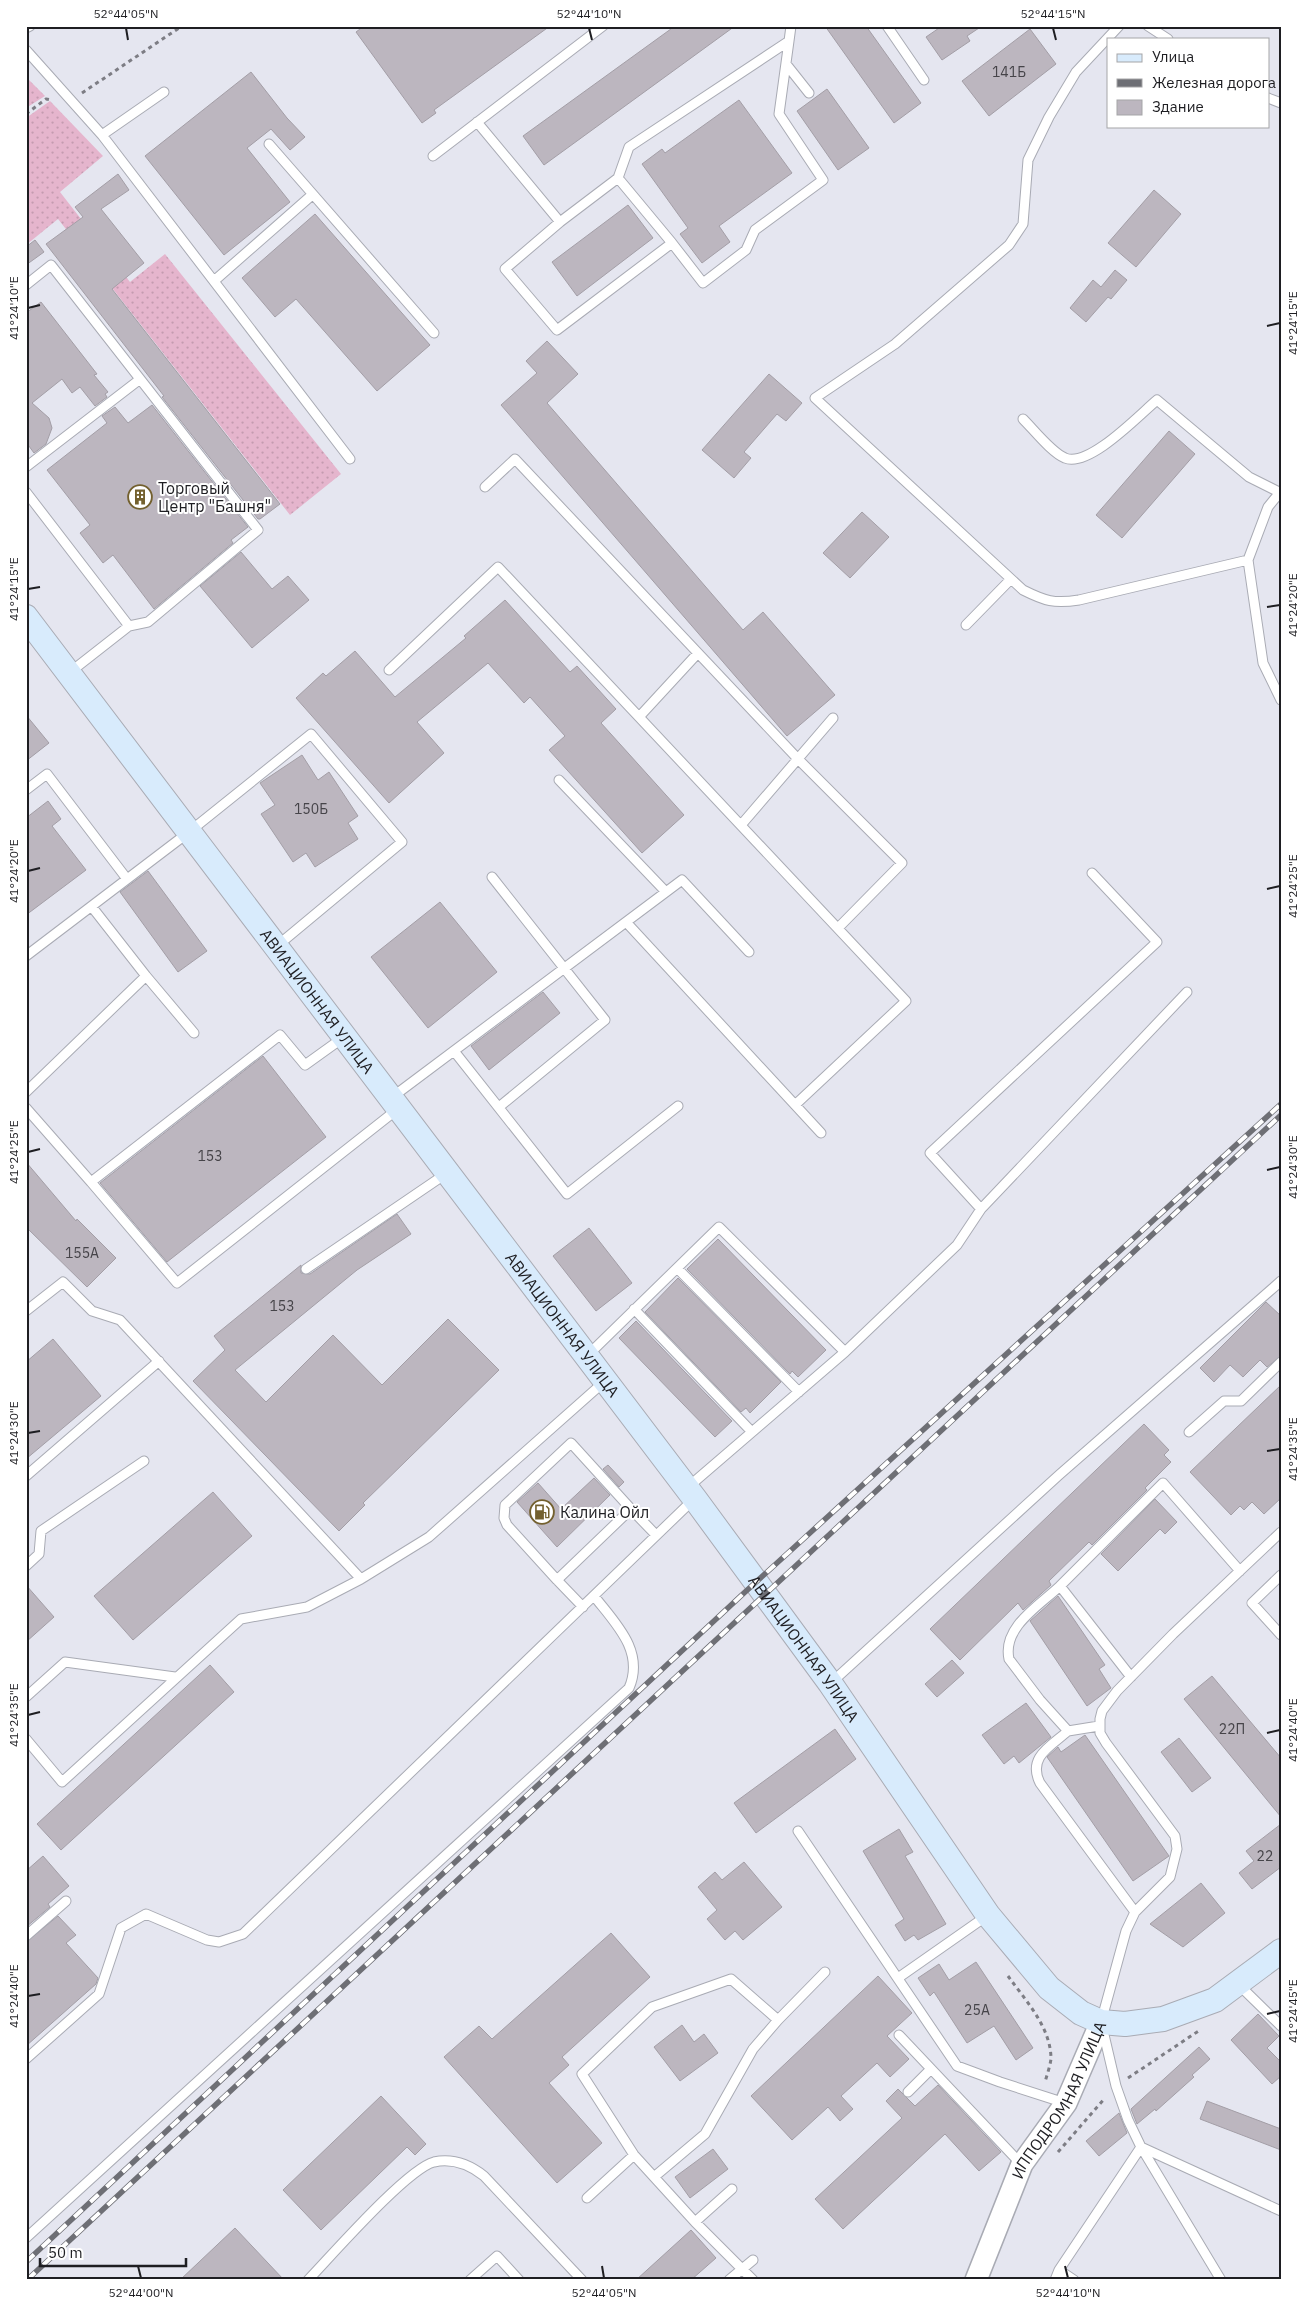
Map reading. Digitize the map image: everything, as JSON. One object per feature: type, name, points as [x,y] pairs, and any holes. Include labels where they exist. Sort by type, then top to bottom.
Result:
[{"type":"main road","name":"АВИАЦИОННАЯ УЛИЦА","points":[[26,617],[691,1494],[830,1683],[988,1915],[1049,1988],[1081,2012],[1101,2022]]},
{"type":"main road","name":"ИППОДРОМНАЯ УЛИЦА","points":[[1101,2022],[1124,2024],[1163,2019],[1215,2000],[1281,1951]]},
{"type":"street","name":"ИППОДРОМНАЯ УЛИЦА","points":[[976,2280],[1022,2164],[1066,2103],[1101,2022]]},
{"type":"lane","points":[[26,28],[30,26]]},
{"type":"lane","points":[[433,156],[603,26]]},
{"type":"lane","points":[[618,178],[703,283],[746,250],[755,230],[823,180],[779,114],[791,26]]},
{"type":"lane","points":[[887,26],[924,80]]},
{"type":"lane","points":[[1108,38],[1119,26]]},
{"type":"lane","points":[[1148,26],[1166,38]]},
{"type":"lane","points":[[1107,39],[1076,72],[1049,117],[1028,160],[1023,224],[1009,245],[895,344],[815,398],[1023,590],[1043,600],[1059,603],[1107,595],[1248,560]]},
{"type":"lane","points":[[672,244],[557,330],[505,269],[560,222],[618,178],[629,147],[789,41]]},
{"type":"lane","points":[[26,50],[102,135],[350,459]]},
{"type":"lane","points":[[786,64],[809,93]]},
{"type":"lane","points":[[102,135],[164,92]]},
{"type":"lane","points":[[477,122],[560,222]]},
{"type":"lane","points":[[269,144],[434,333]]},
{"type":"lane","points":[[214,282],[312,195]]},
{"type":"lane","points":[[26,285],[51,266],[258,530],[148,622],[129,626],[68,673]]},
{"type":"lane","points":[[26,467],[139,380]]},
{"type":"lane","points":[[1023,419],[1059,454],[1071,460],[1094,453],[1157,400],[1249,477],[1280,492],[1268,507],[1248,560],[1263,662],[1281,700]]},
{"type":"lane","points":[[485,487],[514,459],[798,759],[902,863],[838,928]]},
{"type":"lane","points":[[26,492],[129,626]]},
{"type":"lane","points":[[390,670],[498,567],[906,1001],[795,1105]]},
{"type":"lane","points":[[966,625],[1011,579]]},
{"type":"lane","points":[[639,716],[698,653]]},
{"type":"lane","points":[[741,825],[833,718]]},
{"type":"lane","points":[[26,956],[189,832],[311,734],[402,842],[276,947]]},
{"type":"lane","points":[[26,790],[47,774],[127,879]]},
{"type":"lane","points":[[559,780],[666,892]]},
{"type":"lane","points":[[981,1209],[930,1153],[1157,942],[1092,873]]},
{"type":"lane","points":[[492,877],[605,1020],[498,1107]]},
{"type":"lane","points":[[26,1108],[177,1283],[395,1103],[454,1051],[682,880],[749,952]]},
{"type":"lane","points":[[92,907],[194,1033]]},
{"type":"lane","points":[[626,922],[821,1133]]},
{"type":"lane","points":[[26,1092],[146,976]]},
{"type":"lane","points":[[26,2059],[99,1994],[121,1928],[146,1914],[207,1940],[219,1942],[232,1940],[243,1934],[583,1607],[656,1535],[691,1494],[752,1432],[845,1352],[957,1245],[981,1209],[1186,992]]},
{"type":"lane","points":[[91,1182],[280,1035],[305,1065],[344,1037]]},
{"type":"lane","points":[[454,1051],[567,1194],[678,1106]]},
{"type":"lane","points":[[306,1269],[447,1172]]},
{"type":"lane","points":[[587,1356],[719,1228],[845,1352]]},
{"type":"lane","points":[[678,1268],[799,1392]]},
{"type":"lane","points":[[830,1683],[1052,1482],[1281,1281]]},
{"type":"lane","points":[[26,1311],[63,1282],[92,1311],[120,1320],[362,1579]]},
{"type":"lane","points":[[634,1310],[752,1432]]},
{"type":"lane","points":[[26,1476],[159,1362]]},
{"type":"lane","points":[[1189,1432],[1224,1402],[1240,1401],[1281,1362]]},
{"type":"lane","points":[[26,1739],[62,1782],[175,1677],[241,1619],[307,1607],[362,1579],[429,1537],[605,1382]]},
{"type":"lane","points":[[583,1607],[507,1526],[504,1518],[505,1505],[572,1443],[656,1535]]},
{"type":"lane","points":[[26,1566],[39,1554],[41,1531],[144,1461]]},
{"type":"lane","points":[[1068,1731],[1040,1700],[1014,1666],[1008,1651],[1011,1634],[1163,1483],[1240,1571]]},
{"type":"lane","points":[[557,1580],[631,1509]]},
{"type":"lane","points":[[1221,2280],[1141,2147],[1128,2120],[1116,2086],[1101,2022],[1126,1931],[1135,1912],[1170,1877],[1177,1849],[1175,1836],[1106,1743],[1099,1726],[1102,1711],[1106,1704],[1130,1677],[1281,1532]]},
{"type":"lane","points":[[1281,1575],[1252,1602],[1281,1635]]},
{"type":"lane","points":[[1060,1586],[1130,1677]]},
{"type":"lane","points":[[26,2238],[629,1688],[635,1667],[626,1638],[594,1596]]},
{"type":"lane","points":[[26,1697],[65,1662],[175,1677]]},
{"type":"lane","points":[[1099,1726],[1068,1731],[1042,1753],[1036,1762],[1035,1773],[1040,1783],[1135,1912]]},
{"type":"lane","points":[[798,1831],[958,2066],[1066,2103]]},
{"type":"lane","points":[[26,1936],[66,1901]]},
{"type":"lane","points":[[898,1978],[988,1915]]},
{"type":"lane","points":[[654,2177],[705,2134],[753,2049],[778,2020],[826,1972]]},
{"type":"lane","points":[[753,2280],[695,2222],[634,2155],[582,2074],[652,2007],[731,1979],[778,2020]]},
{"type":"lane","points":[[1238,1984],[1281,2026]]},
{"type":"lane","points":[[899,2035],[1022,2164]]},
{"type":"lane","points":[[908,2092],[931,2069]]},
{"type":"lane","points":[[1141,2147],[1281,2211]]},
{"type":"lane","points":[[1055,2280],[1059,2270],[1141,2147]]},
{"type":"lane","points":[[588,2198],[634,2155]]},
{"type":"lane","points":[[308,2280],[411,2174],[435,2162],[448,2161],[462,2163],[474,2168],[484,2176],[582,2280]]},
{"type":"lane","points":[[695,2222],[732,2189]]},
{"type":"lane","points":[[470,2280],[497,2256],[519,2280]]},
{"type":"lane","points":[[729,2280],[754,2260]]},
{"type":"lane","points":[[1059,2270],[1074,2280]]},
{"type":"path","points":[[26,114],[46,100],[71,100],[182,26]]},
{"type":"path","points":[[1007,1974],[1041,2023],[1050,2044],[1051,2061],[1041,2095]]},
{"type":"shaded area","points":[[26,77],[45,96],[26,108]]},
{"type":"shaded area","points":[[50,101],[103,156],[60,192],[130,282],[165,254],[341,474],[290,515],[58,219],[26,245],[26,118]]},
{"type":"building","points":[[364,26],[550,26],[434,110],[436,113],[422,123],[356,32]]},
{"type":"building","points":[[675,26],[735,26],[544,165],[523,136]]},
{"type":"building","points":[[825,26],[866,26],[921,103],[894,123]]},
{"type":"building","points":[[942,26],[982,26],[967,36],[970,41],[942,60],[926,37]]},
{"type":"building","points":[[1030,29],[1056,64],[989,116],[962,81]]},
{"type":"building","points":[[251,72],[287,118],[305,137],[290,150],[271,129],[247,148],[290,202],[224,255],[145,156]]},
{"type":"building","points":[[827,89],[869,148],[838,170],[797,111]]},
{"type":"building","points":[[739,100],[792,173],[719,226],[730,242],[702,263],[680,234],[688,228],[642,164],[662,149],[665,153]]},
{"type":"building","points":[[118,174],[129,190],[101,209],[144,263],[112,289],[280,504],[260,519],[258,519],[162,397],[164,396],[46,244],[83,217],[75,207]]},
{"type":"building","points":[[1154,190],[1181,214],[1136,267],[1108,243]]},
{"type":"building","points":[[628,205],[653,238],[577,296],[552,262]]},
{"type":"building","points":[[315,214],[430,345],[377,391],[296,299],[275,317],[242,278]]},
{"type":"building","points":[[35,240],[44,252],[26,265],[26,247]]},
{"type":"building","points":[[1115,270],[1127,280],[1111,299],[1108,297],[1086,322],[1070,308],[1093,280],[1101,287]]},
{"type":"building","points":[[41,302],[97,374],[94,375],[108,392],[105,394],[107,397],[95,406],[80,387],[72,393],[62,379],[32,403],[49,418],[52,428],[46,444],[34,453],[26,442],[26,313]]},
{"type":"building","points":[[547,341],[578,374],[547,403],[743,630],[763,612],[835,695],[787,736],[501,405],[537,373],[526,361]]},
{"type":"building","points":[[769,374],[802,403],[786,421],[777,414],[744,452],[751,458],[734,478],[702,450]]},
{"type":"building","name":"Торговый Центр \"Башня\"","points":[[152,405],[248,527],[231,540],[233,543],[154,609],[113,555],[103,563],[80,533],[90,525],[47,470],[107,423],[102,416],[115,407],[128,423]]},
{"type":"building","points":[[1169,431],[1195,454],[1122,538],[1096,515]]},
{"type":"building","points":[[862,512],[889,537],[850,578],[823,553]]},
{"type":"building","points":[[241,552],[272,589],[288,576],[309,600],[252,648],[200,586]]},
{"type":"building","points":[[505,600],[570,672],[577,666],[616,709],[601,723],[684,815],[642,853],[549,750],[565,736],[530,697],[524,703],[488,663],[417,722],[444,753],[389,803],[296,698],[323,673],[326,676],[355,651],[395,697],[466,638],[464,636]]},
{"type":"building","points":[[26,715],[49,743],[26,761]]},
{"type":"building","points":[[302,755],[318,780],[329,772],[358,816],[348,823],[358,839],[315,867],[306,853],[293,862],[261,814],[275,805],[260,783]]},
{"type":"building","points":[[48,801],[61,819],[52,826],[86,870],[26,915],[26,818]]},
{"type":"building","points":[[148,871],[207,951],[178,972],[120,892]]},
{"type":"building","points":[[440,902],[497,972],[428,1028],[371,957]]},
{"type":"building","points":[[543,992],[560,1013],[489,1070],[471,1046]]},
{"type":"building","points":[[263,1056],[326,1137],[167,1262],[100,1183]]},
{"type":"building","points":[[26,1162],[76,1221],[77,1219],[116,1258],[87,1287],[26,1227]]},
{"type":"building","points":[[397,1214],[411,1234],[357,1270],[235,1370],[266,1402],[333,1335],[382,1385],[448,1319],[499,1370],[363,1503],[365,1505],[339,1531],[193,1381],[225,1350],[214,1336],[301,1265],[301,1273],[310,1274]]},
{"type":"building","points":[[589,1228],[632,1283],[596,1311],[553,1256]]},
{"type":"building","points":[[718,1239],[826,1350],[798,1377],[792,1371],[790,1374],[687,1269]]},
{"type":"building","points":[[678,1278],[781,1382],[750,1413],[746,1408],[741,1412],[645,1312]]},
{"type":"building","points":[[1266,1302],[1281,1316],[1281,1356],[1267,1367],[1260,1360],[1243,1377],[1230,1365],[1214,1382],[1200,1368]]},
{"type":"building","points":[[636,1321],[732,1421],[715,1437],[619,1338]]},
{"type":"building","points":[[53,1339],[101,1396],[26,1459],[26,1362]]},
{"type":"building","points":[[1281,1385],[1281,1498],[1264,1514],[1252,1502],[1244,1510],[1240,1506],[1231,1515],[1190,1472]]},
{"type":"building","points":[[1144,1424],[1169,1450],[1164,1455],[1171,1462],[1145,1488],[1147,1490],[1092,1545],[1089,1542],[1049,1581],[1051,1585],[1023,1610],[1018,1603],[960,1660],[930,1629]]},
{"type":"building","points":[[608,1465],[624,1482],[619,1487],[603,1469]]},
{"type":"building","points":[[594,1478],[610,1495],[557,1547],[517,1502],[538,1483],[561,1509]]},
{"type":"building","points":[[213,1492],[252,1536],[133,1640],[94,1596]]},
{"type":"building","points":[[1155,1499],[1177,1522],[1165,1534],[1160,1529],[1118,1571],[1101,1554]]},
{"type":"building","points":[[26,1585],[54,1617],[26,1642]]},
{"type":"building","points":[[1058,1596],[1105,1665],[1099,1669],[1111,1688],[1087,1706],[1030,1621]]},
{"type":"building","points":[[952,1660],[964,1673],[937,1697],[925,1684]]},
{"type":"building","points":[[210,1665],[234,1692],[61,1850],[37,1824]]},
{"type":"building","points":[[1212,1676],[1281,1758],[1281,1817],[1184,1699]]},
{"type":"building","points":[[1026,1703],[1051,1737],[1019,1763],[1014,1756],[1004,1764],[982,1735]]},
{"type":"building","points":[[835,1729],[856,1759],[756,1833],[734,1803]]},
{"type":"building","points":[[1085,1735],[1169,1856],[1133,1881],[1047,1757],[1058,1747],[1061,1752]]},
{"type":"building","points":[[1179,1738],[1211,1778],[1192,1792],[1161,1752]]},
{"type":"building","points":[[1281,1824],[1281,1867],[1252,1889],[1239,1873],[1254,1861],[1246,1851]]},
{"type":"building","points":[[899,1829],[913,1852],[905,1856],[946,1924],[918,1940],[914,1935],[905,1941],[895,1925],[904,1919],[863,1851]]},
{"type":"building","points":[[43,1856],[69,1886],[48,1904],[50,1907],[26,1927],[26,1871]]},
{"type":"building","points":[[744,1862],[782,1907],[743,1940],[735,1931],[725,1940],[707,1919],[717,1910],[698,1887],[715,1872],[722,1880]]},
{"type":"building","points":[[1201,1883],[1225,1913],[1183,1947],[1150,1924]]},
{"type":"building","points":[[58,1916],[76,1935],[66,1943],[98,1978],[96,1984],[26,2046],[26,1942]]},
{"type":"building","points":[[611,1933],[650,1977],[562,2057],[569,2065],[549,2083],[602,2143],[557,2183],[444,2057],[479,2026],[492,2039]]},
{"type":"building","points":[[976,1962],[1033,2048],[1016,2060],[994,2026],[967,2043],[934,1992],[930,1996],[918,1978],[939,1964],[949,1980]]},
{"type":"building","points":[[878,1976],[912,2013],[887,2036],[909,2059],[890,2077],[877,2063],[841,2096],[853,2109],[840,2121],[828,2107],[792,2140],[751,2096]]},
{"type":"building","points":[[1258,2014],[1279,2036],[1267,2048],[1281,2062],[1281,2076],[1272,2084],[1231,2040]]},
{"type":"building","points":[[682,2025],[694,2042],[704,2034],[718,2053],[680,2081],[654,2047]]},
{"type":"building","points":[[1199,2047],[1210,2059],[1192,2075],[1194,2077],[1156,2111],[1155,2109],[1137,2124],[1131,2109]]},
{"type":"building","points":[[938,2085],[1001,2152],[979,2171],[945,2134],[843,2229],[815,2199],[902,2118],[886,2101],[898,2089],[915,2106]]},
{"type":"building","points":[[381,2096],[426,2144],[415,2155],[407,2147],[321,2230],[283,2190]]},
{"type":"building","points":[[1207,2101],[1281,2129],[1281,2150],[1200,2119]]},
{"type":"building","points":[[1119,2113],[1127,2133],[1099,2156],[1086,2141]]},
{"type":"building","points":[[713,2149],[728,2169],[690,2198],[675,2177]]},
{"type":"building","points":[[235,2228],[284,2280],[180,2280]]},
{"type":"building","points":[[691,2230],[716,2258],[691,2280],[636,2280]]},
{"type":"railway","points":[[26,2262],[744,1593],[1281,1104]]},
{"type":"railway","points":[[27,2280],[1281,1115]]},
{"type":"place","name":"Торговый Центр \"Башня\"","points":[[140,497]]},
{"type":"place","name":"Калина Ойл","points":[[542,1512]]}]
